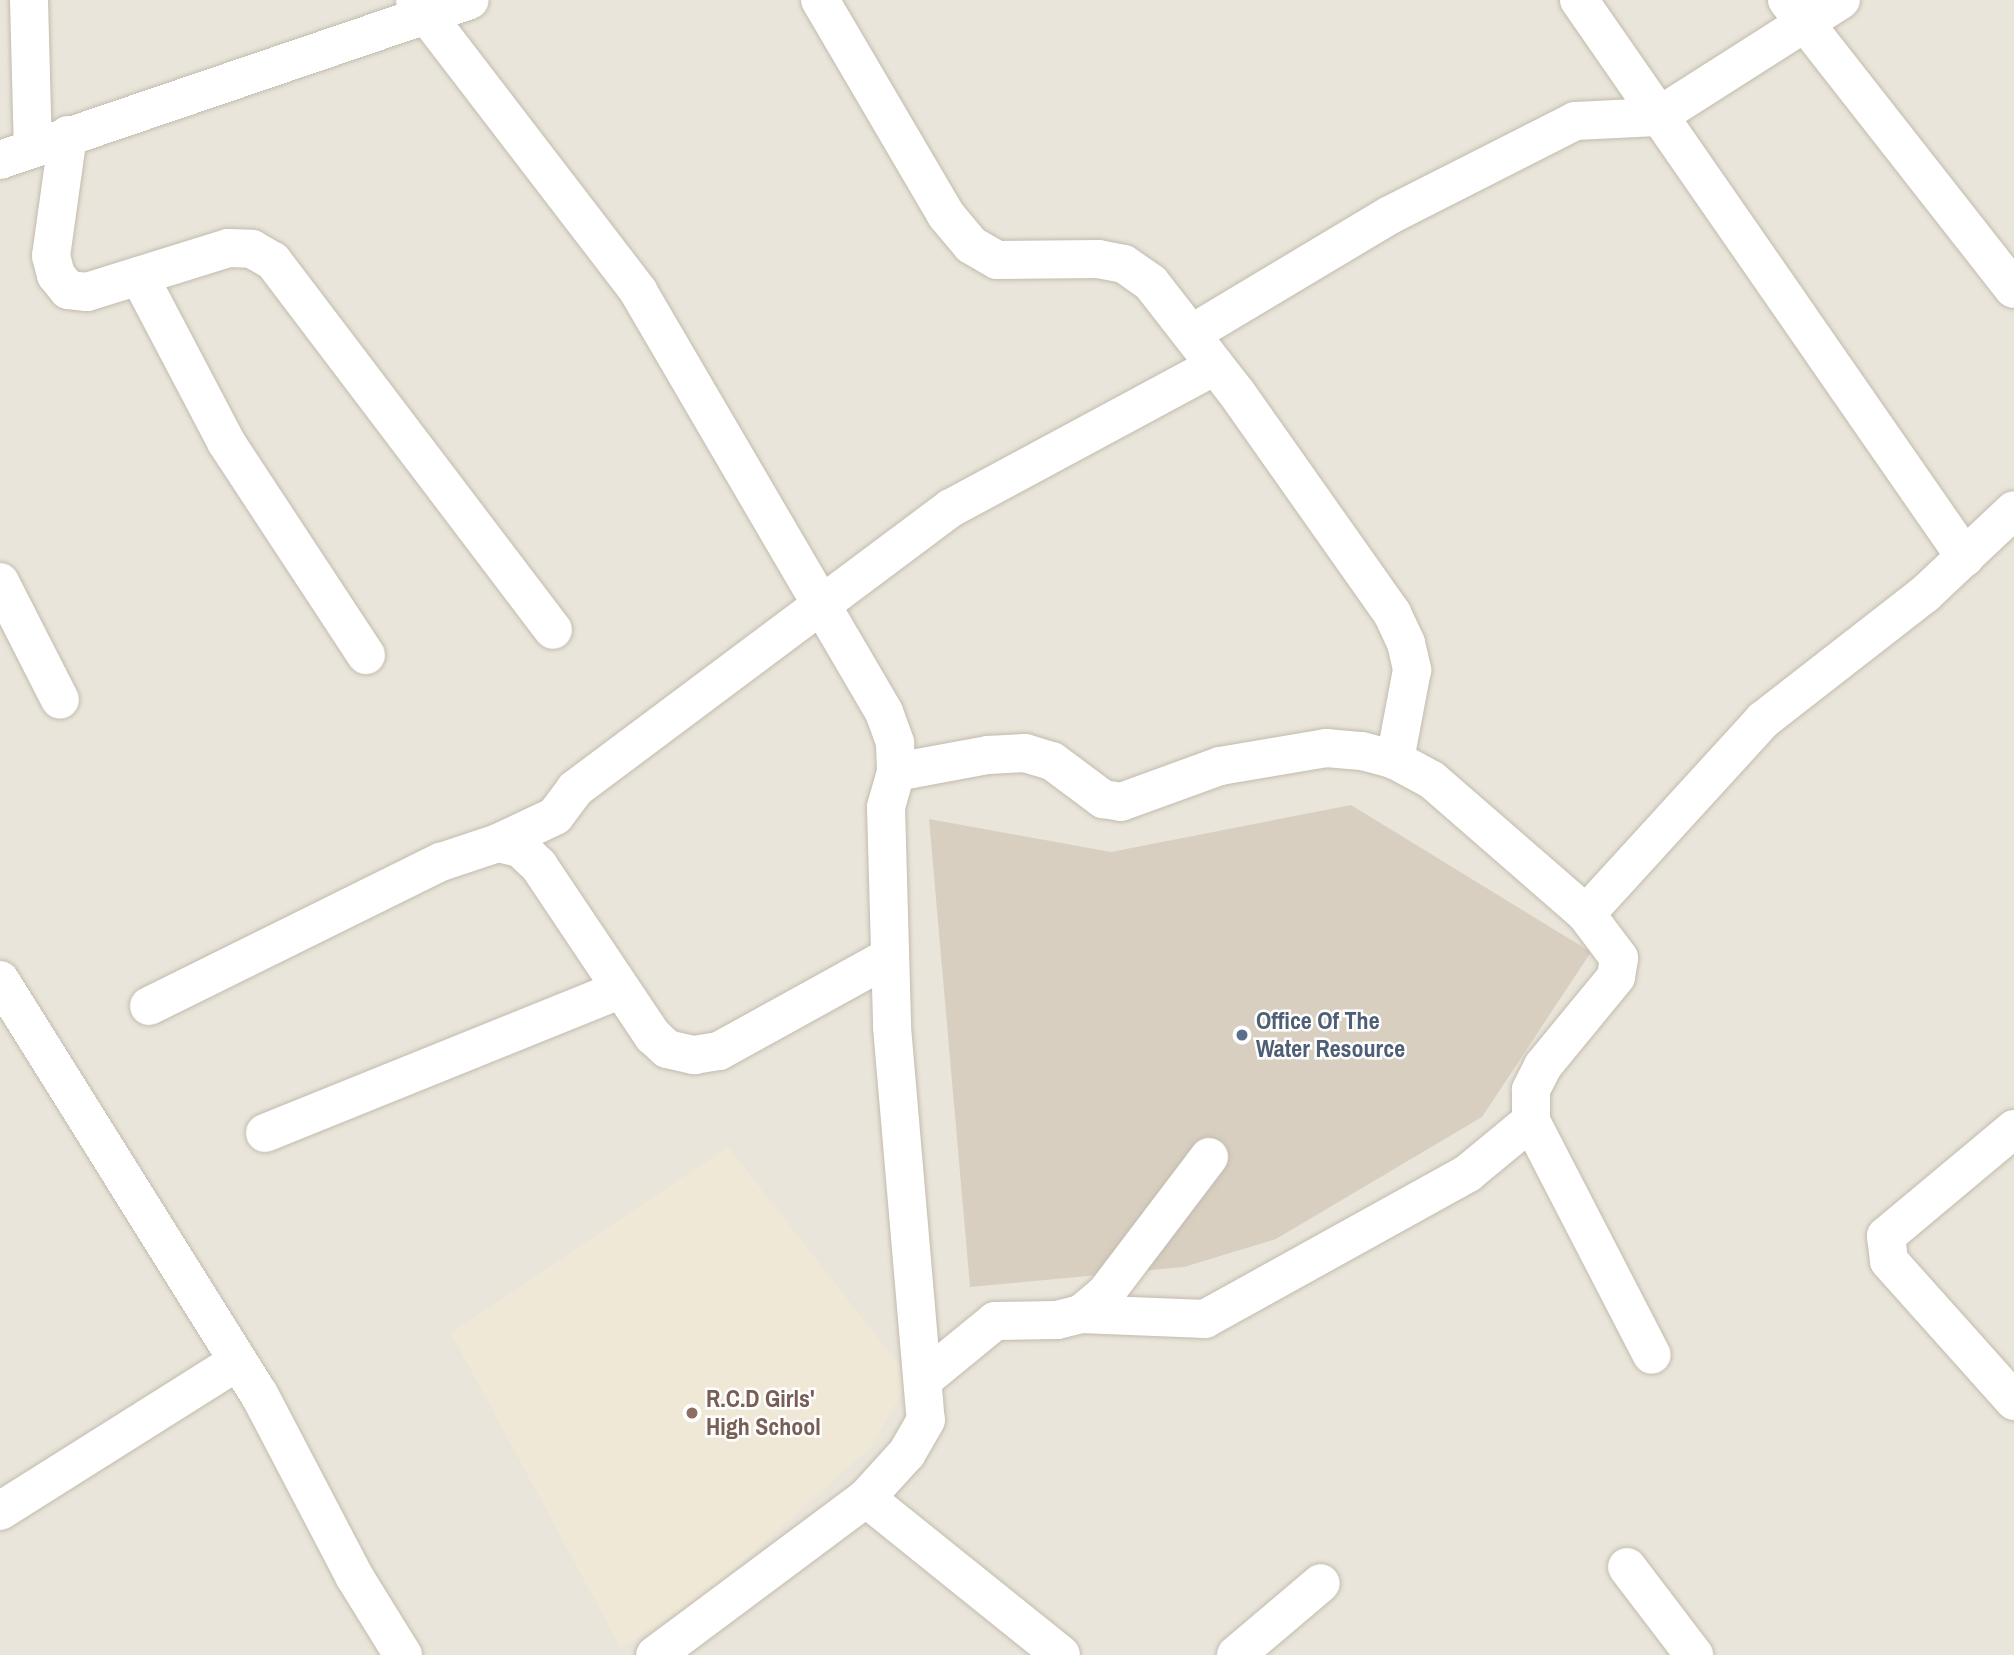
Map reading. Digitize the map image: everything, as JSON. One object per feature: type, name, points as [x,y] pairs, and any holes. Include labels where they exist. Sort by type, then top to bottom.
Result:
[{"type":"street","points":[[29,0],[34,148],[52,234],[56,275],[68,290],[87,292],[228,248],[252,249],[273,261],[553,630]]},
{"type":"street","points":[[34,148],[419,7],[469,0]]},
{"type":"street","points":[[820,0],[946,215],[971,245],[997,260],[1098,259],[1124,264],[1151,283],[1191,334],[1392,613],[1412,670],[1395,760]]},
{"type":"street","points":[[1579,0],[1657,117],[1965,557]]},
{"type":"street","points":[[1191,334],[1390,215],[1575,121],[1657,117],[1797,13],[1841,0]]},
{"type":"street","points":[[419,7],[638,291],[884,712],[895,743],[897,772],[886,807],[889,957],[926,1420],[906,1454],[866,1497],[655,1655]]},
{"type":"street","points":[[1797,13],[2014,289]]},
{"type":"street","points":[[139,276],[226,442],[366,655]]},
{"type":"street","points":[[149,1006],[441,862],[498,843],[555,816],[575,789],[822,608],[951,508],[1215,366]]},
{"type":"street","points":[[1586,914],[1763,720],[1925,594],[2014,510]]},
{"type":"street","points":[[0,582],[60,700]]},
{"type":"street","points":[[897,772],[988,755],[1024,754],[1052,761],[1103,799],[1121,802],[1255,757],[1326,748],[1362,751],[1395,760],[1432,780],[1586,914],[1619,958],[1616,977],[1543,1066],[1531,1090],[1531,1121],[1652,1355]]},
{"type":"street","points":[[498,843],[520,848],[539,866],[653,1036],[667,1049],[694,1055],[719,1051],[889,957]]},
{"type":"street","points":[[0,980],[238,1361],[354,1576],[403,1655]]},
{"type":"street","points":[[265,1133],[621,989]]},
{"type":"street","points":[[923,1380],[995,1321],[1057,1320],[1081,1314],[1205,1319],[1468,1173],[1531,1121]]},
{"type":"street","points":[[2014,1129],[1886,1236],[1889,1261],[2014,1401]]},
{"type":"street","points":[[1081,1314],[1105,1294],[1209,1157]]},
{"type":"street","points":[[0,1511],[238,1361]]},
{"type":"street","points":[[866,1497],[1061,1655]]},
{"type":"street","points":[[1627,1567],[1694,1655]]},
{"type":"street","points":[[1236,1655],[1321,1583]]},
{"type":"shaded area","points":[[0,0],[2014,0],[2014,1655],[0,1655]]},
{"type":"shaded area","name":"R.C.D Girls' High School","points":[[728,1147],[910,1379],[871,1447],[705,1595],[621,1648],[451,1333]]},
{"type":"building","name":"Office Of The Water Resource","points":[[1351,805],[1591,952],[1482,1117],[1276,1239],[1184,1267],[970,1287],[929,819],[1111,852]]},
{"type":"place","name":"Office Of The Water Resource","points":[[1242,1035]]},
{"type":"place","name":"R.C.D Girls' High School","points":[[692,1413]]}]
